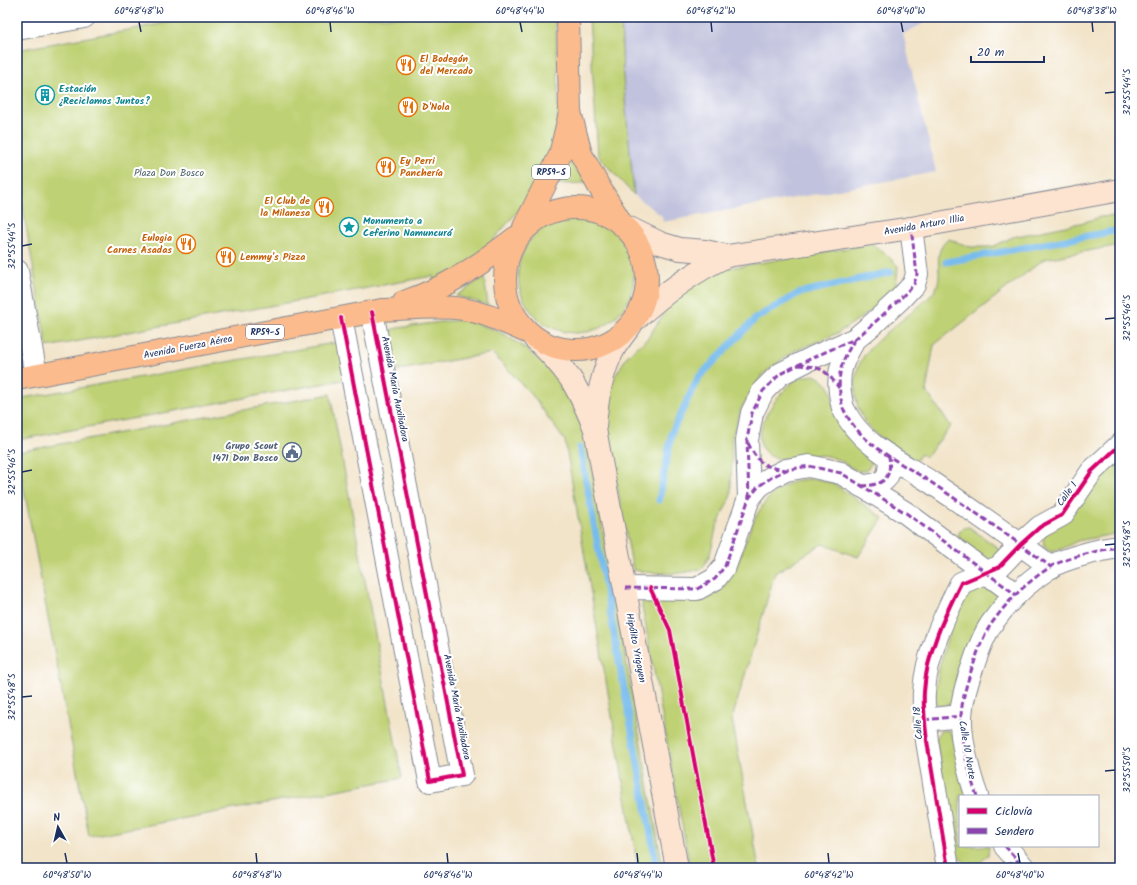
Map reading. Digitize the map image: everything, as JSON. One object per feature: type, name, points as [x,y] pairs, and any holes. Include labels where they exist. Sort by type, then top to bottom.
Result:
[{"type":"main road","name":"RP59-S","points":[[520,233],[560,155],[570,112],[568,17]]},
{"type":"main road","name":"RP59-S","points":[[531,335],[559,349],[585,350],[611,342],[634,322],[646,296],[648,271],[641,247],[598,185],[582,154],[570,112]]},
{"type":"main road","name":"Avenida Arturo Illia","points":[[634,322],[658,299],[682,281],[727,256],[912,228],[1120,190]]},
{"type":"main road","name":"Avenida Fuerza Aérea","points":[[26,377],[377,311],[429,294],[454,281],[486,260],[545,214],[571,207],[597,210],[624,224]]},
{"type":"main road","name":"Avenida Arturo Illia","points":[[624,224],[660,243],[680,249],[706,251],[727,256]]},
{"type":"main road","points":[[520,233],[506,261],[504,286],[511,311],[531,335]]},
{"type":"main road","name":"Avenida Fuerza Aérea","points":[[377,311],[430,308],[462,309],[488,315],[531,335]]},
{"type":"main road","name":"Hipólito Yrigoyen","points":[[595,429],[597,403],[603,373],[615,348],[634,322]]},
{"type":"main road","name":"Hipólito Yrigoyen","points":[[531,335],[554,358],[571,379],[585,405],[595,429],[677,868]]},
{"type":"street","points":[[17,29],[84,17]]},
{"type":"street","points":[[749,498],[746,440],[752,413],[763,391],[780,374],[855,339],[899,300],[914,284],[917,274],[912,228]]},
{"type":"street","points":[[17,271],[26,377]]},
{"type":"street","name":"Avenida María Auxiliadora","points":[[341,318],[430,781],[462,775],[377,311]]},
{"type":"street","points":[[855,339],[845,355],[840,370],[839,388],[843,409],[855,430],[889,456],[925,478],[1021,544],[1051,567]]},
{"type":"street","points":[[797,365],[817,366],[829,375],[839,388]]},
{"type":"street","points":[[746,440],[754,456],[768,467],[786,470]]},
{"type":"street","name":"Calle 1","points":[[1021,544],[1040,527],[1062,515],[1092,471],[1120,445]]},
{"type":"street","points":[[861,486],[875,485],[885,479],[891,468],[889,456]]},
{"type":"street","points":[[625,588],[697,589],[715,579],[725,566],[749,498],[759,486],[772,477],[786,470],[809,466],[841,473],[906,513],[1015,594]]},
{"type":"street","name":"Calle 18","points":[[948,868],[924,720],[924,691],[929,663],[940,628],[961,582],[999,567],[1021,544]]},
{"type":"street","name":"Calle 10 Norte","points":[[977,795],[966,755],[961,716],[964,694],[979,648],[994,620],[1015,594],[1051,567],[1073,558],[1107,548],[1120,547]]},
{"type":"street","points":[[924,720],[961,716]]},
{"type":"shaded area","points":[[621,17],[935,17],[903,34],[936,172],[663,222],[662,216],[634,195],[623,77]]},
{"type":"green space","name":"Plaza Don Bosco","points":[[199,17],[555,17],[558,75],[558,115],[555,143],[535,191],[477,259],[434,286],[433,276],[47,347],[17,174],[17,50]]},
{"type":"green space","points":[[589,17],[621,17],[623,77],[634,195],[598,156]]},
{"type":"green space","points":[[571,154],[586,183],[556,184]]},
{"type":"green space","points":[[1120,216],[1120,245],[1044,259],[934,345],[926,391],[951,426],[926,457],[921,454],[916,461],[886,441],[869,427],[860,412],[856,396],[856,378],[861,361],[874,344],[921,305],[935,290],[939,276],[940,250],[943,244],[949,239],[970,247],[992,247],[1013,237],[1085,222],[1100,217]]},
{"type":"green space","points":[[576,217],[587,218],[598,222],[617,234],[629,253],[633,264],[633,286],[629,297],[617,316],[598,328],[587,332],[576,333],[565,332],[554,328],[535,316],[523,297],[519,286],[518,275],[519,264],[523,253],[535,234],[554,222],[565,218]]},
{"type":"green space","points":[[872,244],[887,255],[898,266],[896,287],[872,310],[838,333],[792,352],[762,375],[742,407],[732,437],[731,495],[716,529],[710,554],[703,568],[695,571],[668,574],[633,570],[605,423],[608,396],[615,376],[628,355],[648,338],[675,296],[723,269]]},
{"type":"green space","points":[[484,277],[488,305],[456,296]]},
{"type":"green space","points":[[465,320],[500,332],[526,349],[565,387],[577,410],[590,459],[663,868],[638,868],[565,441],[532,395],[492,353],[394,371],[388,336],[390,330],[448,321]]},
{"type":"green space","points":[[334,343],[341,345],[348,379],[17,440],[17,399]]},
{"type":"green space","points":[[814,375],[822,379],[830,388],[836,416],[842,429],[855,445],[871,459],[871,464],[864,471],[853,469],[841,461],[827,456],[820,455],[790,459],[775,458],[769,455],[762,447],[760,437],[762,425],[774,402],[791,383],[799,378]]},
{"type":"green space","points":[[330,394],[402,778],[89,836],[17,452]]},
{"type":"green space","points":[[1120,456],[1120,533],[1077,541],[1064,548],[1051,552],[1044,547],[1043,537]]},
{"type":"green space","points":[[818,479],[834,484],[883,518],[858,557],[822,544],[775,573],[732,719],[759,868],[690,868],[642,606],[643,600],[661,599],[690,601],[708,598],[717,593],[732,576],[755,519],[768,499],[787,484],[800,480]]},
{"type":"green space","points":[[969,527],[998,548],[1000,554],[997,559],[986,560],[959,540],[960,531]]},
{"type":"green space","points":[[987,584],[997,592],[996,603],[979,627],[967,650],[954,702],[945,706],[938,706],[934,697],[940,664],[949,632],[973,587]]},
{"type":"green space","points":[[948,730],[954,737],[966,795],[959,795],[959,847],[989,847],[988,855],[980,863],[966,864],[956,853],[936,739],[940,731]]},
{"type":"waterway","points":[[946,262],[1120,230]]},
{"type":"waterway","points":[[659,500],[672,432],[698,378],[756,318],[799,293],[891,272]]},
{"type":"waterway","points":[[580,448],[657,868]]},
{"type":"marked path","points":[[749,498],[747,440],[752,413],[763,391],[780,374],[855,339],[899,300],[914,284],[917,274],[911,228]]},
{"type":"marked path","points":[[855,339],[841,368],[839,382],[843,409],[851,423],[861,434],[883,452],[947,493],[1051,567]]},
{"type":"marked path","points":[[798,365],[822,370],[839,388]]},
{"type":"marked path","points":[[748,443],[755,456],[767,466],[786,470]]},
{"type":"marked path","points":[[861,486],[875,484],[884,480],[889,471],[889,456]]},
{"type":"marked path","points":[[625,588],[697,589],[715,579],[725,566],[749,498],[759,486],[772,477],[786,470],[809,466],[841,473],[906,513],[1015,594]]},
{"type":"marked path","points":[[977,795],[966,756],[962,735],[961,716],[968,682],[985,634],[991,624],[1013,597],[1027,584],[1050,567],[1084,554],[1120,547]]},
{"type":"marked path","points":[[924,720],[961,716]]},
{"type":"marked path","points":[[1006,847],[1024,868]]},
{"type":"marked path","points":[[999,868],[1017,861]]},
{"type":"cycle path","points":[[341,318],[430,781],[462,775],[372,312]]},
{"type":"cycle path","points":[[948,868],[927,741],[924,704],[928,663],[937,635],[961,583],[999,567],[1040,527],[1062,515],[1092,471],[1120,445]]},
{"type":"cycle path","points":[[650,588],[670,630],[714,868]]},
{"type":"place","name":"El Bodegón del Mercado","points":[[406,65]]},
{"type":"place","name":"Estación ¿Reciclamos Juntos?","points":[[45,95]]},
{"type":"place","name":"D'Nola","points":[[408,107]]},
{"type":"place","name":"Ey Perri Panchería","points":[[386,167]]},
{"type":"place","name":"El Club de la Milanesa","points":[[324,207]]},
{"type":"place","name":"Monumento a Ceferino Namuncurá","points":[[349,227]]},
{"type":"place","name":"Eulogia Carnes Asadas","points":[[186,244]]},
{"type":"place","name":"Lemmy's Pizza","points":[[226,257]]},
{"type":"place","name":"Grupo Scout 1471 Don Bosco","points":[[292,452]]}]
